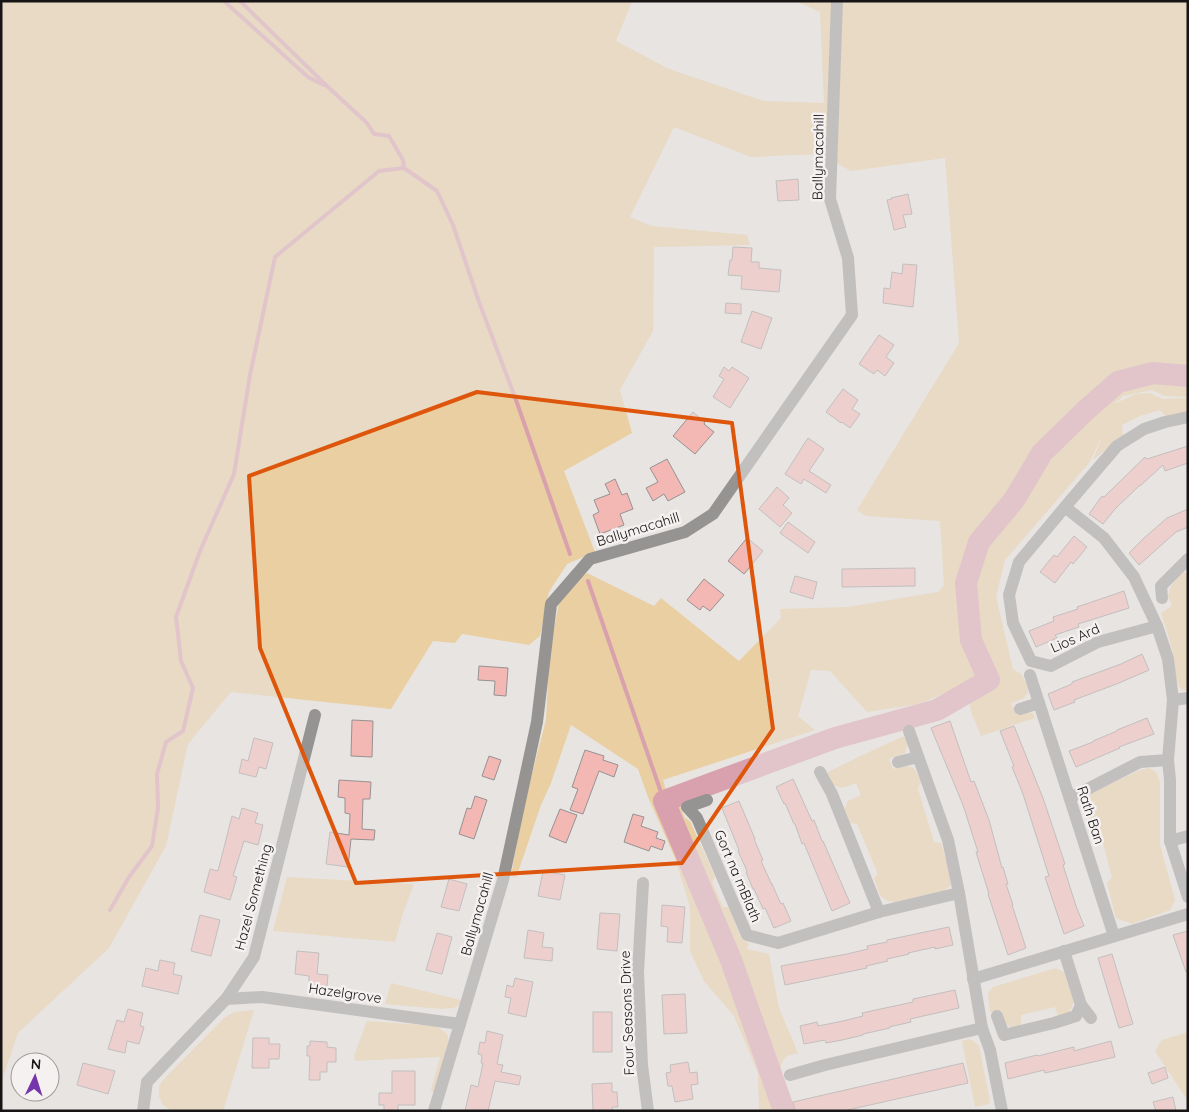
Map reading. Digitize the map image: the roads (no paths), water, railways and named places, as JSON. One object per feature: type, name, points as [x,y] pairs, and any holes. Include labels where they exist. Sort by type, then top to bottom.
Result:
[{"type":"street","name":"Ballymacahill","points":[[434,1111],[503,880],[537,722],[551,604],[590,559],[685,532],[713,514],[852,315],[848,258],[830,199],[838,1]]},
{"type":"street","name":"Lios Ard","points":[[1157,626],[1098,642],[1051,666],[1031,661],[1013,623],[1009,595],[1019,562],[1117,446],[1144,429],[1188,417]]},
{"type":"street","points":[[1065,507],[1104,538],[1134,577],[1157,626],[1168,659],[1173,700],[1168,760],[1170,780],[1170,841],[1188,896]]},
{"type":"street","points":[[1162,598],[1161,586],[1188,559]]},
{"type":"street","name":"Rath Ban","points":[[1030,675],[1114,936]]},
{"type":"street","points":[[1173,700],[1188,698]]},
{"type":"street","points":[[1020,709],[1038,703]]},
{"type":"street","name":"Hazel Something","points":[[143,1111],[147,1082],[226,999],[254,957],[315,715]]},
{"type":"street","points":[[909,731],[948,840],[982,1028],[990,1050],[1002,1111]]},
{"type":"street","points":[[898,762],[918,757]]},
{"type":"street","points":[[1070,798],[1140,762],[1168,760]]},
{"type":"street","points":[[820,772],[838,792],[879,912]]},
{"type":"street","name":"Gort na mBlath","points":[[707,800],[688,807],[698,818],[747,935],[778,943],[879,912],[958,893]]},
{"type":"street","points":[[1170,841],[1188,836]]},
{"type":"street","name":"Four Seasons Drive","points":[[643,883],[638,972],[642,1065],[648,1111]]},
{"type":"street","points":[[973,979],[1188,914]]},
{"type":"street","points":[[1064,951],[1081,1005],[1091,1018]]},
{"type":"street","name":"Hazelgrove","points":[[226,999],[262,997],[460,1024]]},
{"type":"street","points":[[997,1016],[1004,1035],[1076,1016],[1081,1005]]},
{"type":"street","points":[[790,1076],[825,1065],[982,1028]]},
{"type":"waterway","points":[[224,1],[308,77],[324,85]]},
{"type":"waterway","points":[[240,1],[367,123],[374,134],[389,136],[403,160],[404,168]]},
{"type":"waterway","points":[[110,910],[129,877],[152,846],[158,808],[157,774],[166,742],[183,731],[193,688],[181,661],[176,617],[200,551],[234,474],[250,375],[275,257],[379,171],[404,168],[437,191],[453,225],[570,554]]},
{"type":"waterway","points":[[784,1111],[731,960],[664,801],[835,738],[937,710],[989,680],[971,640],[966,583],[979,542],[1014,500],[1042,453],[1118,382],[1153,373],[1188,376]]},
{"type":"waterway","points":[[588,581],[664,801]]}]
